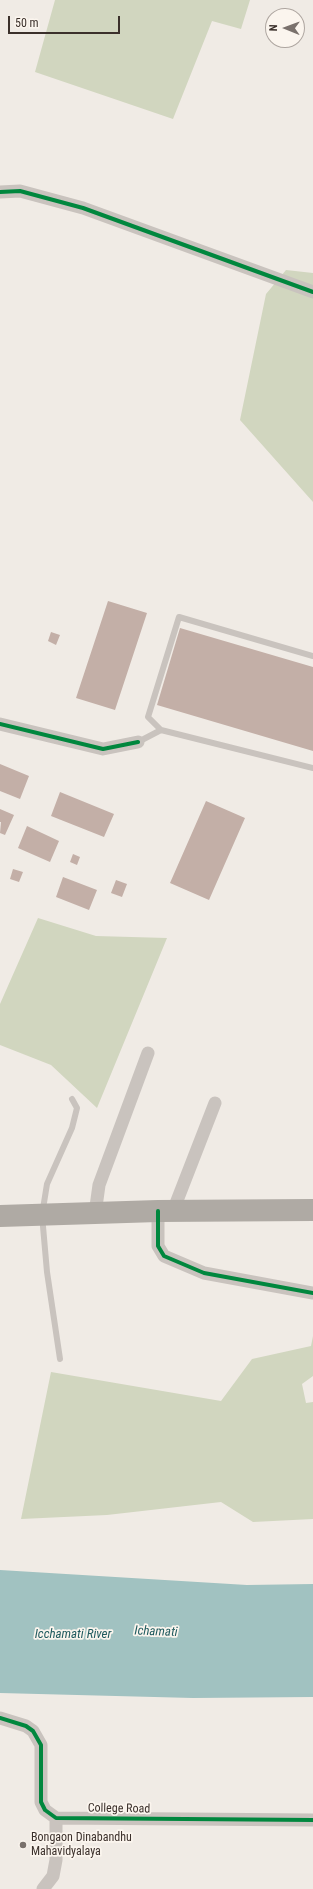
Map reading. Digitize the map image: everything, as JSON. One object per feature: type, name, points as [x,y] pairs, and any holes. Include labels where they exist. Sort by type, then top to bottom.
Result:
[{"type":"highway","points":[[0,1216],[166,1211],[313,1210]]},
{"type":"street","points":[[0,192],[20,192],[83,208],[313,292]]},
{"type":"street","points":[[0,724],[102,749],[138,742]]},
{"type":"street","points":[[95,1214],[99,1186],[148,1053]]},
{"type":"street","points":[[215,1103],[166,1211],[158,1246],[164,1256],[204,1273],[313,1293]]},
{"type":"street","points":[[0,1718],[26,1726],[36,1736],[41,1746],[41,1802],[45,1810],[56,1818],[56,1860],[53,1876],[48,1887]]},
{"type":"street","name":"College Road","points":[[56,1818],[313,1820]]},
{"type":"lane","points":[[313,656],[180,617],[148,717],[161,730],[313,768]]},
{"type":"lane","points":[[138,742],[161,730]]},
{"type":"lane","points":[[60,1359],[47,1272],[42,1215],[47,1184],[72,1128],[78,1108],[72,1098]]},
{"type":"green space","points":[[55,0],[250,0],[241,29],[212,21],[173,119],[35,72]]},
{"type":"green space","points":[[286,270],[313,273],[313,502],[240,420],[266,294]]},
{"type":"green space","points":[[38,918],[96,936],[167,938],[97,1108],[51,1065],[0,1045],[0,1004]]},
{"type":"green space","points":[[313,1336],[313,1376],[302,1384],[306,1403],[313,1402],[313,1519],[253,1522],[221,1502],[107,1515],[21,1519],[51,1372],[221,1401],[252,1359],[311,1346]]},
{"type":"water","name":"Icchamati River","points":[[0,1570],[247,1585],[313,1584],[313,1697],[193,1698],[0,1693]]},
{"type":"building","points":[[108,601],[147,613],[115,710],[76,698]]},
{"type":"building","points":[[180,628],[313,667],[313,751],[157,705]]},
{"type":"building","points":[[51,632],[60,635],[56,645],[48,641]]},
{"type":"building","points":[[0,764],[29,776],[20,799],[0,791]]},
{"type":"building","points":[[60,792],[114,814],[104,837],[51,816]]},
{"type":"building","points":[[206,801],[245,818],[209,900],[170,883]]},
{"type":"building","points":[[0,809],[14,815],[5,835],[0,833]]},
{"type":"building","points":[[27,826],[59,841],[50,862],[18,848]]},
{"type":"building","points":[[73,854],[80,857],[77,865],[70,862]]},
{"type":"building","points":[[13,869],[23,872],[19,882],[10,879]]},
{"type":"building","points":[[63,877],[97,890],[89,910],[56,897]]},
{"type":"building","points":[[116,880],[127,884],[122,897],[111,893]]},
{"type":"cycle path","points":[[0,192],[20,191],[83,208],[313,292]]},
{"type":"cycle path","points":[[0,724],[103,749],[138,742]]},
{"type":"cycle path","points":[[158,1211],[158,1246],[164,1256],[204,1273],[313,1293]]},
{"type":"cycle path","points":[[0,1718],[26,1726],[33,1731],[41,1745],[41,1802],[45,1810],[56,1818],[313,1820]]},
{"type":"place","name":"Bongaon Dinabandhu Mahavidyalaya","points":[[23,1845]]},
{"type":"water label","name":"Ichamati","points":[[156,1632]]}]
